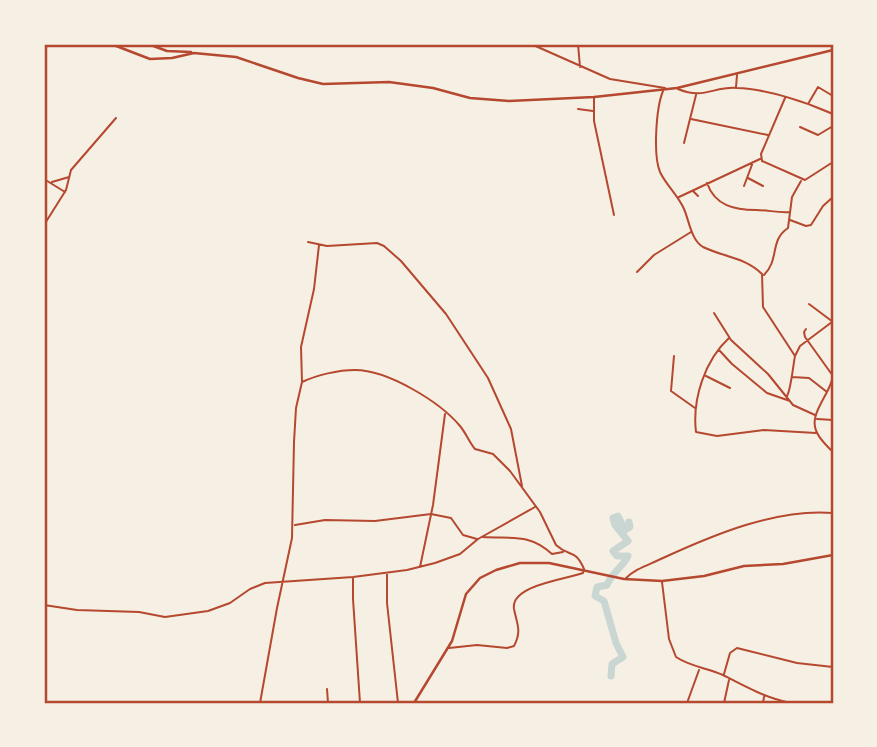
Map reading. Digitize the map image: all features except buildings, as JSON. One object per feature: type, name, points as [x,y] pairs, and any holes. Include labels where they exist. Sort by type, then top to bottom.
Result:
[{"type":"street","points":[[111,44],[150,59],[194,53]]},
{"type":"street","points":[[148,44],[167,51],[236,57],[323,84],[388,82],[489,100],[594,97],[671,89],[833,50]]},
{"type":"street","points":[[531,44],[614,80],[671,89]]},
{"type":"street","points":[[578,44],[580,67]]},
{"type":"street","points":[[736,88],[737,74]]},
{"type":"street","points":[[807,105],[818,87],[833,96]]},
{"type":"street","points":[[677,88],[696,94],[736,88],[786,97],[833,114]]},
{"type":"street","points":[[663,90],[658,113],[659,166],[678,197],[692,231],[703,247],[735,257],[763,276]]},
{"type":"street","points":[[684,143],[696,94]]},
{"type":"street","points":[[594,97],[593,111],[614,215]]},
{"type":"street","points":[[761,159],[786,97]]},
{"type":"street","points":[[578,109],[593,111]]},
{"type":"street","points":[[44,225],[65,192],[71,170],[116,118]]},
{"type":"street","points":[[691,119],[769,136]]},
{"type":"street","points":[[800,127],[818,135],[833,126]]},
{"type":"street","points":[[678,197],[761,159]]},
{"type":"street","points":[[761,159],[802,180],[811,178],[833,162]]},
{"type":"street","points":[[744,186],[754,161]]},
{"type":"street","points":[[51,183],[69,177]]},
{"type":"street","points":[[747,177],[763,186]]},
{"type":"street","points":[[44,179],[65,192]]},
{"type":"street","points":[[795,356],[763,307],[763,276],[771,266],[777,237],[788,228],[792,197],[802,180]]},
{"type":"street","points":[[707,183],[713,197],[731,208],[744,211],[791,212]]},
{"type":"street","points":[[693,190],[698,196]]},
{"type":"street","points":[[790,220],[806,226],[811,225],[823,206],[833,197]]},
{"type":"street","points":[[637,271],[654,255],[692,231]]},
{"type":"street","points":[[308,242],[381,244],[401,261],[446,314],[488,378],[511,429],[522,487]]},
{"type":"street","points":[[260,703],[293,525],[294,442],[296,408],[302,382],[301,347],[314,289],[318,244]]},
{"type":"street","points":[[787,396],[799,347],[833,322],[808,304]]},
{"type":"street","points":[[714,313],[729,338],[768,374],[796,407],[815,417],[833,420]]},
{"type":"street","points":[[806,329],[803,333],[807,341],[833,376],[815,417],[816,433],[833,452]]},
{"type":"street","points":[[729,338],[718,349],[705,376],[697,409],[698,433],[717,436],[764,430],[816,433]]},
{"type":"street","points":[[718,349],[766,393],[790,401]]},
{"type":"street","points":[[674,356],[671,391],[697,409]]},
{"type":"street","points":[[302,382],[319,376],[356,370],[368,372],[424,395],[460,426],[475,449],[495,456],[536,506],[554,543],[564,551],[577,555],[584,569]]},
{"type":"street","points":[[705,376],[730,388]]},
{"type":"street","points":[[791,377],[809,378],[827,392]]},
{"type":"street","points":[[419,567],[431,514],[446,413]]},
{"type":"street","points":[[44,605],[77,610],[136,611],[177,616],[223,606],[262,583],[353,578],[419,567],[452,558],[478,539],[536,506]]},
{"type":"street","points":[[625,579],[635,570],[735,529],[766,520],[812,513],[833,513]]},
{"type":"street","points":[[293,525],[325,520],[375,521],[431,514],[449,517],[463,536],[478,539]]},
{"type":"street","points":[[482,537],[530,539],[554,554],[564,551]]},
{"type":"street","points":[[414,703],[448,648],[466,594],[488,573],[520,563],[549,563],[625,579],[662,581],[704,576],[744,566],[783,564],[833,555]]},
{"type":"street","points":[[448,648],[477,645],[507,648],[514,646],[519,632],[514,605],[519,596],[552,580],[581,573],[584,569]]},
{"type":"street","points":[[387,573],[387,603],[398,703]]},
{"type":"street","points":[[353,578],[352,599],[360,703]]},
{"type":"street","points":[[662,581],[669,639],[673,653],[679,660],[724,676],[764,696],[791,703]]},
{"type":"street","points":[[724,676],[730,653],[737,648],[797,663],[833,667]]},
{"type":"street","points":[[687,703],[699,669]]},
{"type":"street","points":[[724,703],[730,680]]},
{"type":"street","points":[[327,688],[328,703]]},
{"type":"street","points":[[763,703],[764,696]]},
{"type":"waterway","points":[[611,676],[612,664],[623,657],[616,643],[604,601],[595,596],[597,587],[607,585],[628,556],[617,556],[613,551],[628,541],[615,525],[613,518],[618,516],[625,530],[630,527],[629,522]]}]
